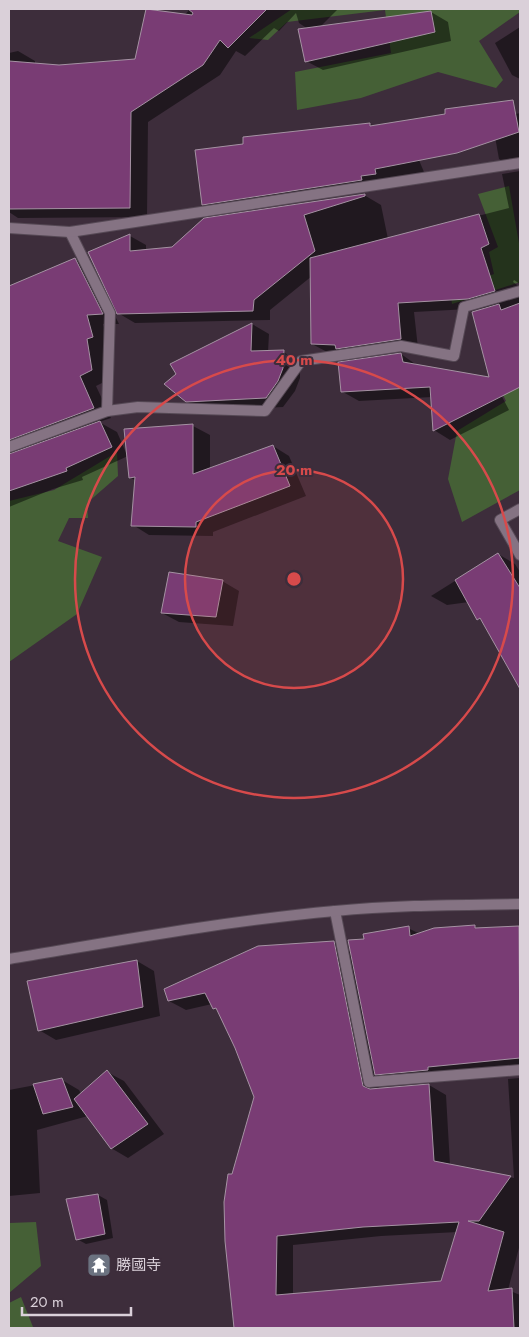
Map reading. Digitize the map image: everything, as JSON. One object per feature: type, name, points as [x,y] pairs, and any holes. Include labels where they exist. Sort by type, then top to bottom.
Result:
[{"type":"street","points":[[9,228],[70,232],[520,163]]},
{"type":"street","points":[[70,232],[110,313],[107,411]]},
{"type":"street","points":[[9,447],[107,411],[138,407],[265,411],[301,361],[401,346],[454,356],[464,307],[520,291]]},
{"type":"street","points":[[520,509],[500,520],[520,555]]},
{"type":"street","points":[[9,959],[189,929],[335,911],[434,905],[520,904]]},
{"type":"street","points":[[335,911],[369,1082],[520,1070]]},
{"type":"green space","points":[[292,9],[520,9],[520,12],[479,41],[503,80],[496,88],[438,72],[361,98],[297,110],[295,72],[391,53],[385,10],[287,22],[268,40],[249,38]]},
{"type":"green space","points":[[509,186],[520,249],[520,282],[452,304],[450,289],[494,274],[489,252],[498,247],[478,194]]},
{"type":"green space","points":[[520,355],[520,490],[462,522],[448,479],[457,431],[506,401],[489,365]]},
{"type":"green space","points":[[117,452],[118,476],[87,503],[88,518],[69,518],[58,541],[102,557],[77,614],[9,662],[9,501],[54,490]]},
{"type":"green space","points":[[36,1222],[41,1266],[9,1293],[9,1223]]},
{"type":"green space","points":[[21,1297],[33,1327],[9,1328],[9,1303]]},
{"type":"building","points":[[146,9],[192,15],[193,13],[188,9],[267,9],[228,48],[220,40],[203,65],[131,112],[130,208],[9,209],[9,61],[59,65],[135,59]]},
{"type":"building","points":[[431,11],[435,32],[305,62],[298,29]]},
{"type":"building","points":[[513,100],[519,132],[457,153],[375,169],[376,174],[361,176],[362,180],[202,205],[195,150],[243,144],[243,137],[370,123],[370,126],[445,114],[445,109]]},
{"type":"building","points":[[365,194],[365,196],[304,215],[315,251],[254,300],[253,311],[117,314],[88,252],[130,234],[130,251],[172,247],[204,218]]},
{"type":"building","points":[[479,214],[489,244],[481,248],[495,291],[468,299],[398,303],[401,339],[336,349],[335,345],[311,344],[310,258]]},
{"type":"building","points":[[75,258],[103,314],[87,315],[93,337],[87,339],[92,370],[80,376],[94,408],[9,440],[9,286]]},
{"type":"building","points":[[520,303],[520,387],[433,431],[430,387],[341,392],[338,362],[401,353],[403,362],[489,377],[472,312],[499,304],[501,310]]},
{"type":"building","points":[[252,323],[251,351],[284,350],[283,368],[278,381],[266,398],[186,402],[164,384],[176,374],[170,364]]},
{"type":"building","points":[[100,421],[112,447],[66,468],[67,471],[9,491],[9,454]]},
{"type":"building","points":[[193,424],[193,474],[273,445],[290,486],[196,522],[196,527],[131,526],[135,477],[129,478],[124,429]]},
{"type":"building","points":[[498,553],[520,588],[520,689],[480,618],[477,620],[455,580]]},
{"type":"building","points":[[169,572],[223,580],[216,617],[161,613]]},
{"type":"building","points":[[475,925],[475,928],[519,926],[520,1058],[428,1067],[428,1070],[375,1075],[348,940],[364,939],[363,934],[409,926],[410,936],[434,928]]},
{"type":"building","points":[[334,941],[363,1086],[370,1089],[429,1084],[434,1161],[511,1176],[479,1221],[468,1221],[504,1232],[488,1291],[512,1288],[514,1328],[234,1328],[225,1241],[224,1202],[228,1174],[232,1174],[254,1097],[235,1048],[216,1008],[213,1009],[205,993],[168,1001],[164,989],[258,946]],"holes":[[[459,1222],[441,1281],[276,1295],[277,1236],[363,1227]]]},
{"type":"building","points":[[137,960],[143,1007],[38,1031],[27,981]]},
{"type":"building","points":[[107,1070],[148,1124],[111,1149],[74,1099]]},
{"type":"building","points":[[62,1078],[73,1107],[43,1114],[33,1084]]},
{"type":"building","points":[[98,1194],[105,1234],[76,1240],[66,1199]]},
{"type":"place","name":"勝國寺","points":[[99,1265]]}]
